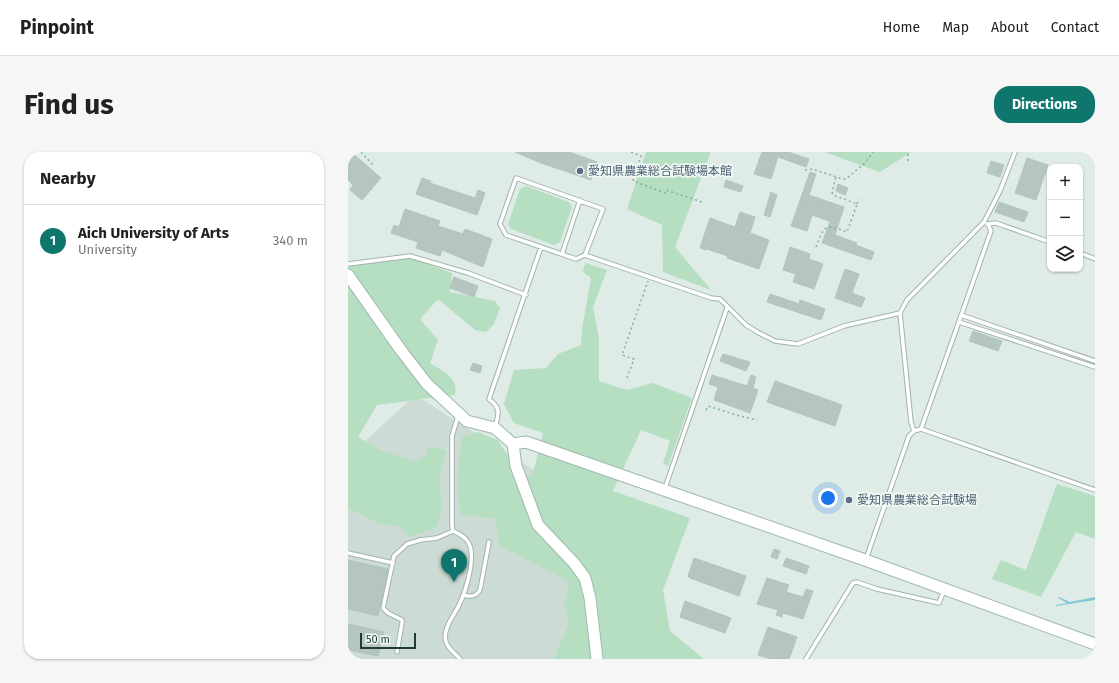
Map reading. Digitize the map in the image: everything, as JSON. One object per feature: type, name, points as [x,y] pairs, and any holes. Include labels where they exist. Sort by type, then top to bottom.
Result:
[{"type":"street","points":[[348,275],[400,349],[427,384],[467,421],[495,428],[512,444],[516,466],[538,525],[574,563],[585,578],[590,598],[597,659]]},
{"type":"street","points":[[512,444],[526,442],[865,560],[1095,644]]},
{"type":"lane","points":[[914,431],[911,422],[900,313],[907,300],[986,223],[1015,152]]},
{"type":"lane","points":[[585,255],[603,209],[516,178],[500,224],[506,235],[576,259],[585,255],[711,298],[720,299],[746,325],[775,341],[798,344],[844,326],[900,313]]},
{"type":"lane","points":[[562,254],[580,200]]},
{"type":"lane","points":[[986,223],[996,223],[1047,241]]},
{"type":"lane","points":[[921,429],[991,231],[986,223]]},
{"type":"lane","points":[[495,428],[499,414],[496,404],[490,399],[541,247]]},
{"type":"lane","points":[[1083,254],[1095,258]]},
{"type":"lane","points":[[348,264],[410,256],[468,273],[526,295]]},
{"type":"lane","points":[[664,490],[728,308]]},
{"type":"lane","points":[[962,315],[1095,361]]},
{"type":"lane","points":[[959,322],[1095,367]]},
{"type":"lane","points":[[453,531],[451,514],[452,436],[459,414]]},
{"type":"lane","points":[[865,560],[909,436],[914,431],[921,429],[1095,490]]},
{"type":"lane","points":[[397,652],[402,620],[388,613],[383,608],[394,556],[407,544],[420,540],[437,538],[453,531]]},
{"type":"lane","points":[[453,531],[469,542],[472,555],[463,595],[449,623],[446,636],[448,647],[460,659]]},
{"type":"lane","points":[[463,595],[471,597],[480,590],[489,542]]},
{"type":"lane","points":[[348,553],[393,563]]},
{"type":"lane","points":[[806,659],[853,584],[856,582],[877,589],[939,604],[944,589]]},
{"type":"path","points":[[361,152],[373,165]]},
{"type":"path","points":[[630,152],[641,156],[633,181],[666,193],[666,190],[702,202]]},
{"type":"path","points":[[805,170],[812,168],[843,179],[850,177],[865,163],[873,152]]},
{"type":"path","points":[[908,152],[908,160]]},
{"type":"path","points":[[836,177],[832,192],[833,195],[857,204]]},
{"type":"path","points":[[816,247],[822,231],[826,228],[832,227],[847,232],[859,199]]},
{"type":"path","points":[[627,378],[634,359],[622,355],[649,277]]},
{"type":"path","points":[[706,410],[708,406],[757,420]]},
{"type":"shaded area","points":[[415,395],[583,501],[604,659],[348,659],[348,457]]},
{"type":"green space","points":[[646,152],[711,152],[675,247],[711,290],[663,272],[662,225],[627,209]]},
{"type":"green space","points":[[824,152],[911,152],[880,172]]},
{"type":"green space","points":[[526,186],[569,202],[572,207],[560,242],[554,245],[511,229],[508,224],[520,189]]},
{"type":"green space","points":[[411,258],[452,273],[450,292],[495,301],[500,308],[494,324],[486,332],[475,330],[438,299],[420,319],[438,340],[430,363],[445,372],[452,379],[456,389],[455,395],[377,405],[358,437],[380,450],[415,461],[427,455],[428,447],[446,450],[440,478],[442,505],[438,521],[435,528],[409,537],[401,527],[377,523],[348,508],[348,265]]},
{"type":"green space","points":[[585,263],[607,270],[593,307],[599,339],[599,381],[627,390],[653,383],[692,398],[668,466],[663,463],[670,441],[641,430],[613,491],[690,518],[663,590],[670,631],[704,659],[554,659],[569,623],[564,604],[570,582],[499,545],[496,519],[460,514],[457,480],[462,437],[478,432],[498,440],[510,460],[516,480],[532,477],[543,433],[514,423],[504,404],[514,370],[546,368],[558,354],[581,345],[582,329],[591,278],[583,272]]},
{"type":"green space","points":[[1057,484],[1095,496],[1095,539],[1076,532],[1041,597],[992,579],[1001,560],[1026,570]]},
{"type":"water","points":[[1059,597],[1070,602],[1095,597],[1095,600],[1056,606],[1067,603],[1058,598]]},
{"type":"building","points":[[348,152],[351,152],[381,178],[362,200],[350,190],[353,185],[348,180]]},
{"type":"building","name":"愛知県農業総合試験場本館","points":[[515,152],[569,152],[597,162],[591,180],[541,163]]},
{"type":"building","points":[[762,152],[788,152],[809,159],[806,167],[778,157],[771,179],[754,174]]},
{"type":"building","points":[[1027,158],[1047,165],[1036,200],[1015,193]]},
{"type":"building","points":[[991,161],[1004,165],[1000,177],[987,173]]},
{"type":"building","points":[[810,172],[816,174],[809,195],[844,207],[835,235],[857,243],[856,245],[874,252],[871,260],[822,243],[830,222],[826,220],[812,215],[807,231],[791,226]]},
{"type":"building","points":[[422,178],[431,181],[430,183],[475,198],[478,190],[485,193],[477,215],[416,194]]},
{"type":"building","points":[[726,180],[743,186],[741,192],[724,187]]},
{"type":"building","points":[[838,184],[848,188],[845,195],[836,191]]},
{"type":"building","points":[[771,192],[777,195],[770,217],[764,215]]},
{"type":"building","points":[[999,202],[1028,212],[1024,222],[995,212]]},
{"type":"building","points":[[405,209],[440,221],[438,226],[463,234],[465,229],[492,239],[483,267],[442,250],[440,256],[416,248],[418,242],[391,233],[394,225],[399,227]]},
{"type":"building","points":[[740,212],[755,217],[750,233],[769,240],[759,269],[727,258],[728,256],[700,248],[710,218],[735,227]]},
{"type":"building","points":[[790,247],[810,254],[809,259],[823,264],[814,289],[793,282],[796,274],[783,270]]},
{"type":"building","points":[[845,269],[859,274],[852,293],[865,298],[861,307],[835,298]]},
{"type":"building","points":[[454,277],[478,286],[474,297],[450,288]]},
{"type":"building","points":[[770,294],[799,304],[800,300],[825,309],[821,320],[767,302]]},
{"type":"building","points":[[973,331],[1002,341],[998,351],[969,341]]},
{"type":"building","points":[[723,354],[750,362],[746,371],[720,361]]},
{"type":"building","points":[[473,363],[482,366],[480,373],[470,370]]},
{"type":"building","points":[[712,375],[747,386],[751,375],[756,377],[753,388],[758,390],[750,413],[714,400],[718,387],[709,384]]},
{"type":"building","points":[[775,381],[842,405],[835,426],[767,402]]},
{"type":"building","points":[[774,549],[780,551],[777,559],[771,557]]},
{"type":"building","points":[[694,558],[746,576],[739,596],[690,578],[688,576]]},
{"type":"building","points":[[786,558],[809,566],[806,574],[783,566]]},
{"type":"building","points":[[348,560],[388,569],[378,616],[348,609]]},
{"type":"building","points":[[767,578],[789,585],[786,592],[803,597],[806,589],[813,591],[803,619],[783,613],[782,617],[776,615],[778,610],[757,604]]},
{"type":"building","points":[[685,601],[731,618],[725,633],[680,617]]},
{"type":"building","points":[[348,624],[384,632],[378,656],[348,650]]},
{"type":"building","points":[[768,627],[797,637],[789,659],[771,659],[758,655]]},
{"type":"place","name":"愛知県農業総合試験場本館","points":[[580,171]]},
{"type":"place","name":"愛知県農業総合試験場","points":[[849,500]]},
{"type":"place","name":"Aich University of Arts","points":[[454,582]]}]
